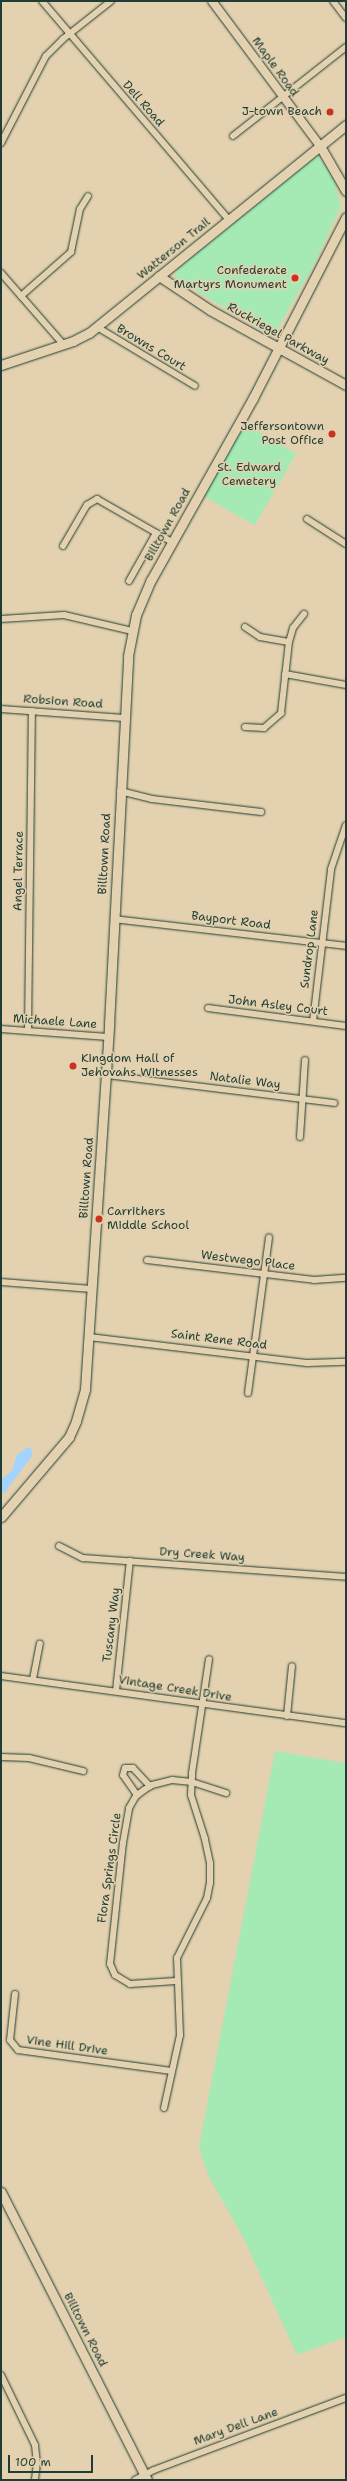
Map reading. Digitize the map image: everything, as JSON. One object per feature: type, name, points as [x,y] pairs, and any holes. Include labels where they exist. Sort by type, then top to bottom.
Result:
[{"type":"main road","name":"Watterson Trail","points":[[1,365],[63,344],[97,327],[346,125]]},
{"type":"main road","points":[[320,146],[346,191]]},
{"type":"main road","name":"Billtown Road","points":[[1,1516],[58,1452],[72,1432],[85,1389],[106,1074],[124,718],[132,631],[140,603],[279,348],[346,217]]},
{"type":"main road","name":"Ruckriegel Parkway","points":[[159,276],[210,310],[346,385]]},
{"type":"main road","name":"Billtown Road","points":[[1,2192],[146,2477]]},
{"type":"street","name":"Dell Road","points":[[42,1],[229,220]]},
{"type":"street","points":[[1,143],[42,62],[69,34],[111,1]]},
{"type":"street","name":"Maple Road","points":[[212,1],[320,146]]},
{"type":"street","points":[[333,1],[346,18]]},
{"type":"street","points":[[233,136],[346,47]]},
{"type":"street","points":[[21,296],[71,252],[80,209],[88,196]]},
{"type":"street","points":[[1,273],[63,344]]},
{"type":"street","name":"Browns Court","points":[[97,327],[195,386]]},
{"type":"street","points":[[63,546],[87,504],[95,499],[104,502],[172,542]]},
{"type":"street","points":[[307,519],[346,544]]},
{"type":"street","points":[[129,581],[156,533]]},
{"type":"street","points":[[245,727],[264,728],[281,713],[289,642],[294,628],[304,614]]},
{"type":"street","points":[[1,619],[64,615],[132,631]]},
{"type":"street","points":[[245,627],[260,637],[289,642]]},
{"type":"street","points":[[285,674],[346,685]]},
{"type":"street","name":"Robsion Road","points":[[1,709],[124,718]]},
{"type":"street","name":"Angel Terrace","points":[[28,1031],[32,711]]},
{"type":"street","points":[[120,791],[152,799],[261,812]]},
{"type":"street","name":"Sundrop Lane","points":[[313,1021],[331,869],[346,826]]},
{"type":"street","name":"Bayport Road","points":[[114,919],[346,946]]},
{"type":"street","name":"John Asley Court","points":[[208,1008],[346,1026]]},
{"type":"street","name":"Michaele Lane","points":[[1,1029],[108,1037]]},
{"type":"street","points":[[300,1137],[305,1060]]},
{"type":"street","name":"Natalie Way","points":[[106,1074],[334,1103]]},
{"type":"street","points":[[248,1393],[269,1238]]},
{"type":"street","name":"Westwego Place","points":[[147,1260],[326,1281],[346,1278]]},
{"type":"street","points":[[1,1282],[92,1289]]},
{"type":"street","name":"Saint Rene Road","points":[[89,1337],[308,1363],[346,1362]]},
{"type":"street","name":"Dry Creek Way","points":[[59,1546],[83,1558],[346,1577]]},
{"type":"street","name":"Tuscany Way","points":[[116,1691],[130,1561]]},
{"type":"street","points":[[32,1679],[40,1644]]},
{"type":"street","points":[[164,2108],[180,2035],[176,1981],[177,1958],[207,1898],[210,1883],[210,1863],[191,1795],[209,1659]]},
{"type":"street","points":[[287,1716],[292,1666]]},
{"type":"street","name":"Vintage Creek Drive","points":[[1,1676],[116,1691],[203,1705],[346,1723]]},
{"type":"street","points":[[1,1757],[29,1758],[83,1771]]},
{"type":"street","points":[[137,1795],[123,1775],[125,1768],[133,1768],[150,1786]]},
{"type":"street","name":"Flora Springs Circle","points":[[176,1981],[130,1984],[116,1975],[110,1964],[123,1843],[129,1808],[137,1795],[150,1786],[172,1780],[192,1782],[226,1793]]},
{"type":"street","name":"Vine Hill Drive","points":[[15,1994],[10,2040],[18,2050],[172,2071]]},
{"type":"street","points":[[1,2375],[35,2445],[37,2463],[35,2480]]},
{"type":"street","name":"Mary Dell Lane","points":[[135,2480],[346,2398]]},
{"type":"green space","points":[[318,155],[334,180],[341,206],[315,263],[273,337],[174,278],[178,269]]},
{"type":"green space","name":"St. Edward Cemetery","points":[[245,424],[296,454],[255,525],[204,496]]},
{"type":"green space","points":[[275,1751],[346,1763],[346,2337],[297,2355],[244,2239],[209,2177],[199,2147]]},
{"type":"water","points":[[28,1447],[31,1448],[32,1456],[5,1492],[1,1492],[1,1479],[12,1471],[17,1455]]},
{"type":"place","name":"J-town Beach","points":[[330,112]]},
{"type":"place","name":"Confederate Martyrs Monument","points":[[295,278]]},
{"type":"place","name":"Jeffersontown Post Office","points":[[332,434]]},
{"type":"place","name":"Kingdom Hall of Jehovahs Witnesses","points":[[73,1066]]},
{"type":"place","name":"Carrithers Middle School","points":[[99,1219]]}]
